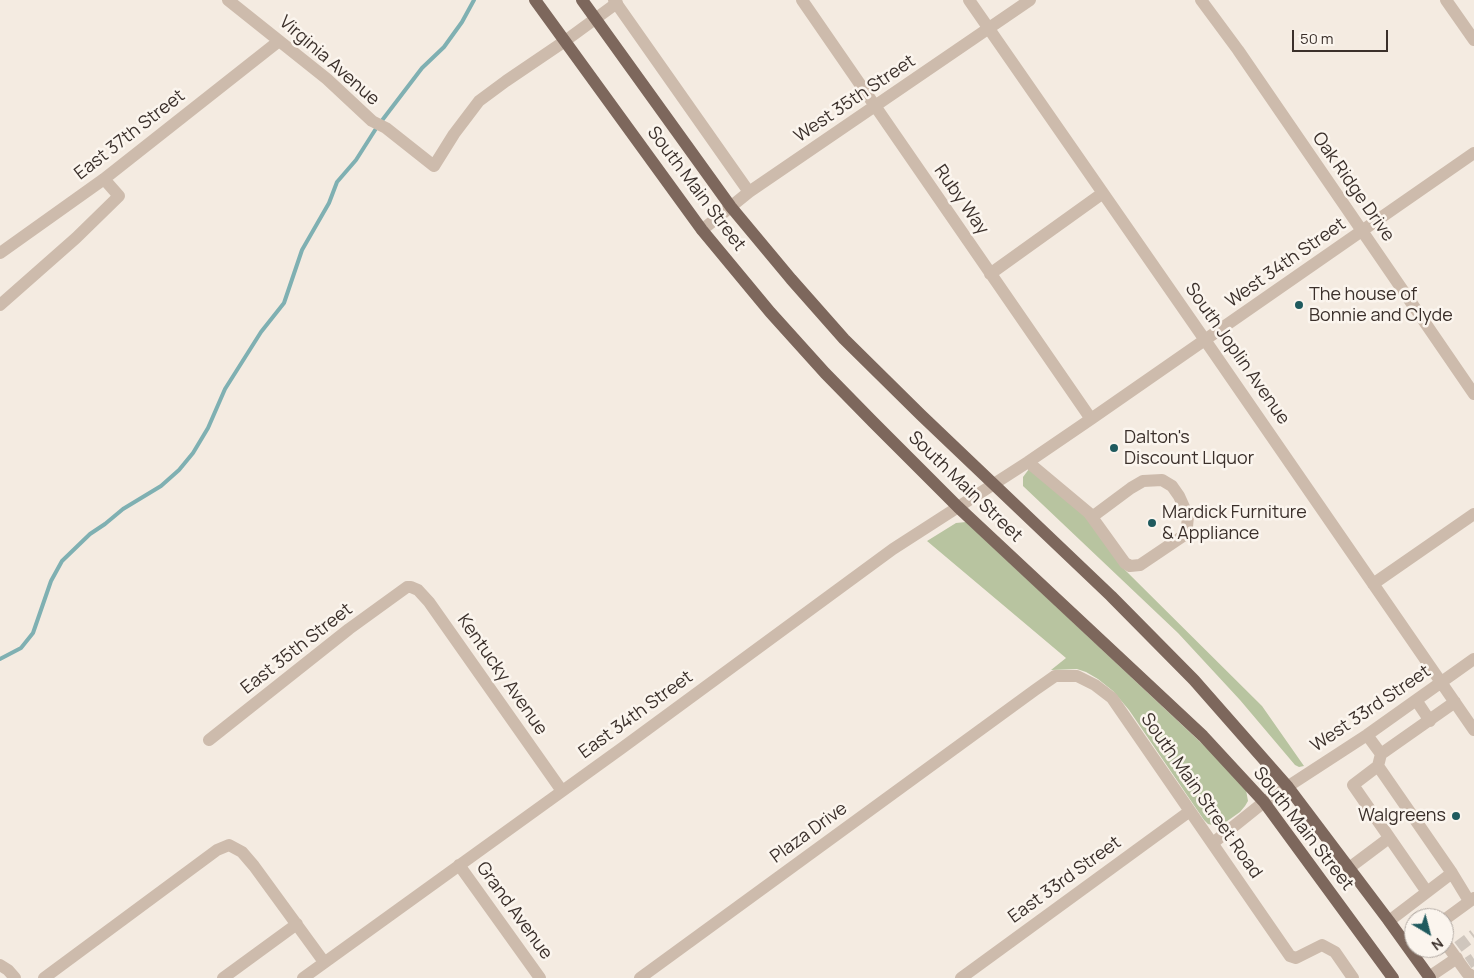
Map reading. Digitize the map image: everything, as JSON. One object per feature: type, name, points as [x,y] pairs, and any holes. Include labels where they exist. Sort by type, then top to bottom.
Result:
[{"type":"main road","name":"South Main Street","points":[[535,0],[702,230],[770,312],[825,374],[958,507],[1203,736],[1264,802],[1393,978]]},
{"type":"main road","name":"South Main Street","points":[[582,0],[731,207],[844,339],[1111,596],[1194,680],[1288,787],[1430,977]]},
{"type":"street","name":"Virginia Avenue","points":[[228,0],[326,79],[372,121],[386,128],[434,166],[454,134],[479,101],[565,42]]},
{"type":"street","name":"Ruby Way","points":[[802,0],[1090,420]]},
{"type":"street","name":"South Joplin Avenue","points":[[969,0],[1474,730]]},
{"type":"street","name":"West 35th Street","points":[[702,230],[750,192],[1030,0]]},
{"type":"street","name":"Oak Ridge Drive","points":[[1201,0],[1474,394]]},
{"type":"street","points":[[1446,0],[1474,40]]},
{"type":"street","points":[[565,42],[596,20],[616,2],[750,192]]},
{"type":"street","name":"East 37th Street","points":[[0,253],[104,179],[279,41]]},
{"type":"street","name":"West 34th Street","points":[[993,484],[1090,420],[1474,153]]},
{"type":"street","points":[[0,305],[76,238],[119,196],[104,179]]},
{"type":"street","points":[[990,274],[1103,192]]},
{"type":"street","points":[[1028,462],[1089,513],[1125,563],[1130,566],[1140,565],[1183,536],[1187,527],[1188,516],[1172,486],[1162,480],[1151,480],[1143,481],[1130,488],[1092,517]]},
{"type":"street","name":"East 34th Street","points":[[303,978],[893,549],[993,484]]},
{"type":"street","points":[[1373,584],[1474,514]]},
{"type":"street","name":"Kentucky Avenue","points":[[407,587],[418,590],[429,602],[562,791]]},
{"type":"street","name":"East 35th Street","points":[[209,740],[407,587]]},
{"type":"street","name":"West 33rd Street","points":[[1288,787],[1367,735],[1474,659]]},
{"type":"street","name":"South Main Street Road","points":[[998,717],[1056,676],[1077,676],[1096,685],[1112,698],[1290,956],[1296,958],[1322,945],[1334,952],[1353,978]]},
{"type":"street","points":[[1416,700],[1430,721]]},
{"type":"street","points":[[1427,892],[1353,785],[1379,760],[1455,702]]},
{"type":"street","name":"Plaza Drive","points":[[640,978],[998,717]]},
{"type":"street","points":[[1367,735],[1379,760],[1452,873],[1472,899],[1454,912]]},
{"type":"street","points":[[1213,843],[1264,802],[1288,787]]},
{"type":"street","name":"East 33rd Street","points":[[961,978],[1190,811]]},
{"type":"street","points":[[1349,868],[1389,838]]},
{"type":"street","points":[[44,978],[217,850],[229,845],[242,852],[254,866],[324,962]]},
{"type":"street","name":"Grand Avenue","points":[[459,865],[540,978]]},
{"type":"street","points":[[1389,921],[1452,873]]},
{"type":"street","points":[[223,978],[297,924]]},
{"type":"street","points":[[1454,951],[1460,957],[1467,973],[1474,977]]},
{"type":"street","points":[[1430,977],[1460,957]]},
{"type":"street","points":[[0,965],[15,978]]},
{"type":"green space","points":[[1029,469],[1088,518],[1124,569],[1262,706],[1304,766],[1299,767],[1295,765],[1240,700],[1178,633],[1023,486],[1023,477]]},
{"type":"green space","points":[[966,522],[1213,754],[1246,790],[1248,801],[1240,812],[1223,824],[1217,826],[1208,824],[1129,710],[1113,691],[1086,672],[1077,669],[1051,670],[1066,658],[927,541],[956,523]]},
{"type":"waterway","points":[[0,659],[21,648],[33,633],[51,581],[62,561],[90,534],[123,509],[161,486],[179,470],[193,453],[208,428],[225,389],[261,332],[284,303],[302,250],[329,203],[337,182],[356,160],[377,127],[422,68],[444,47],[462,22],[474,0]]},
{"type":"tunnel","points":[[1458,947],[1474,935]]},
{"type":"tunnel","points":[[1468,963],[1474,959]]},
{"type":"place","name":"The house of Bonnie and Clyde","points":[[1299,305]]},
{"type":"place","name":"Dalton's Discount LIquor","points":[[1114,448]]},
{"type":"place","name":"Mardick Furniture & Appliance","points":[[1152,523]]},
{"type":"place","name":"Walgreens","points":[[1456,816]]}]
